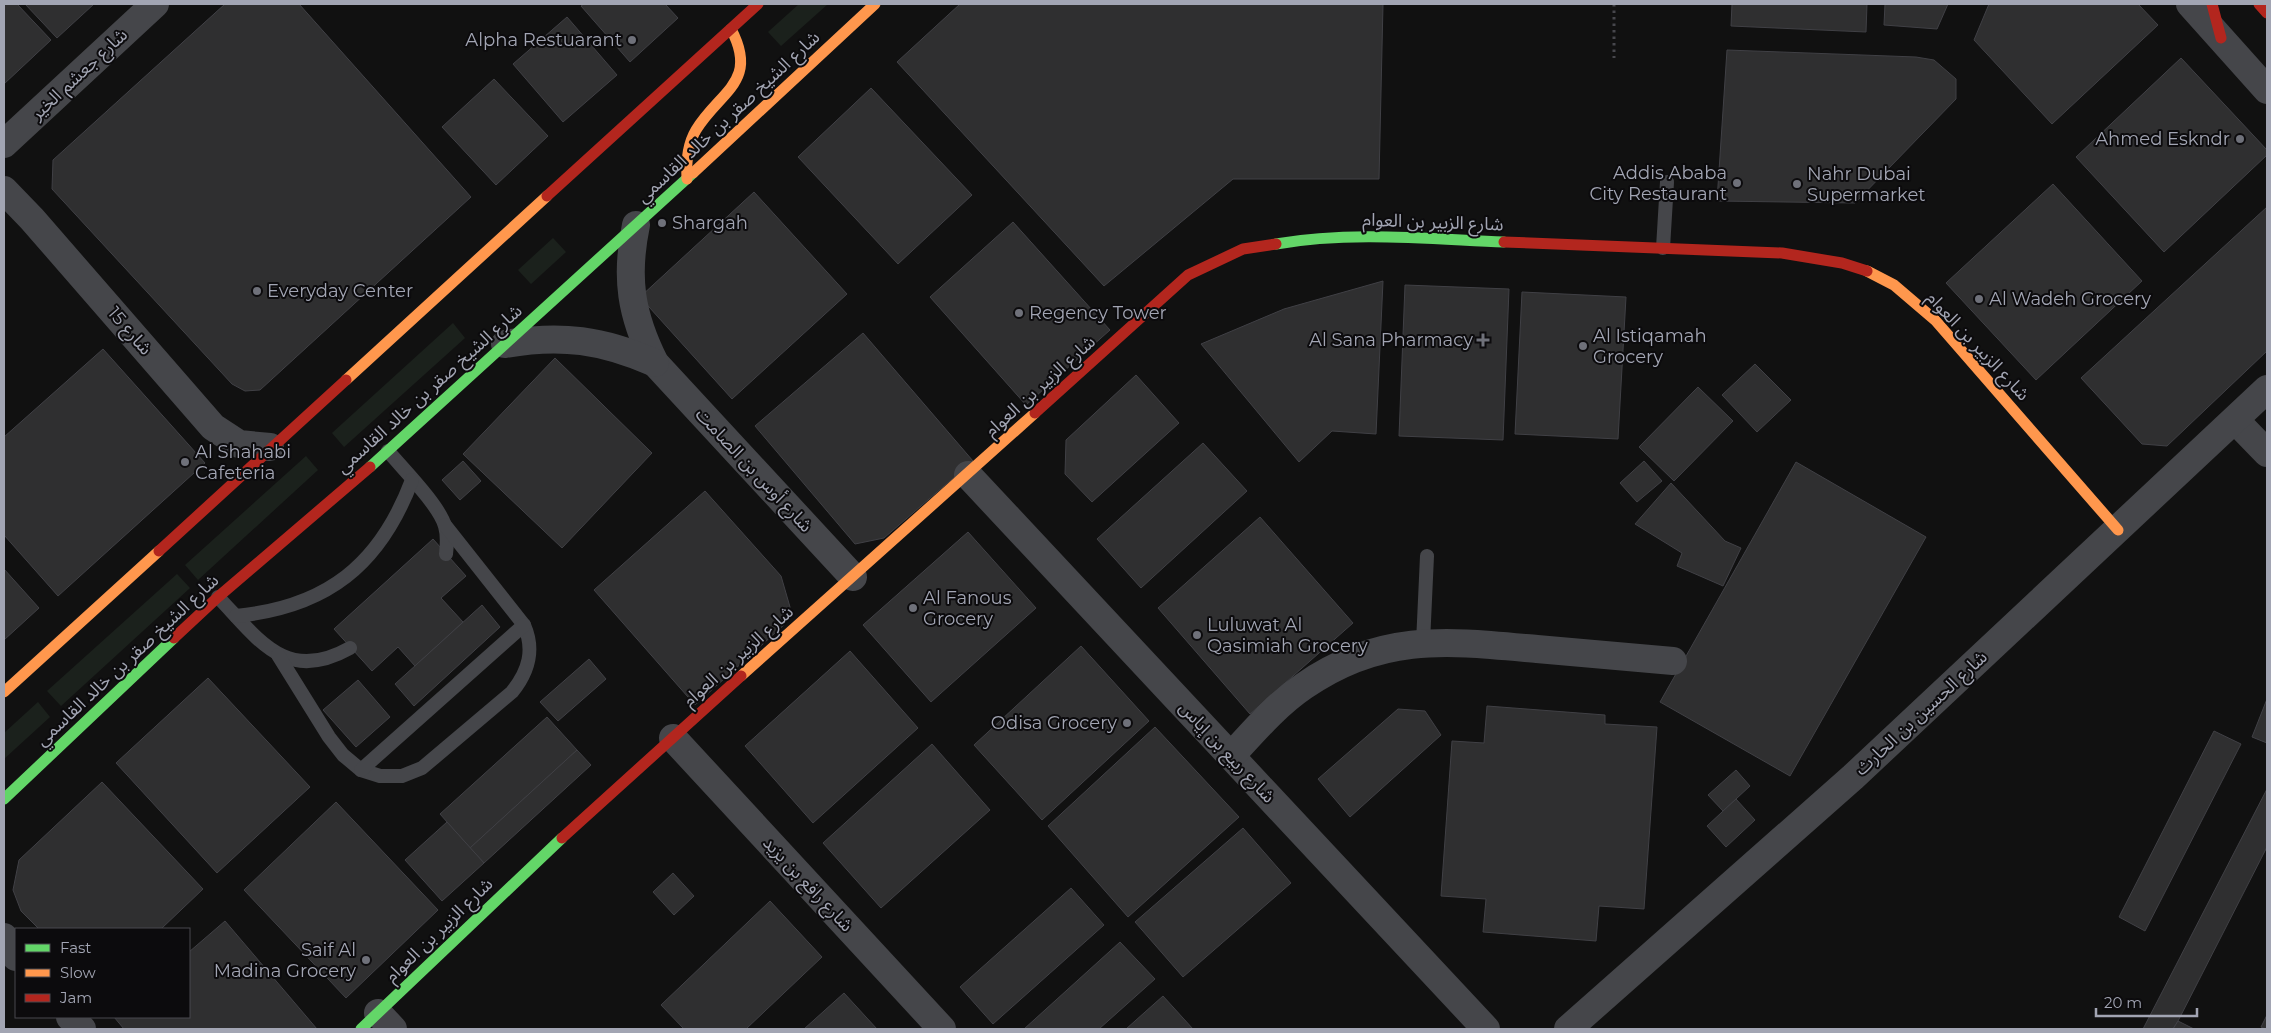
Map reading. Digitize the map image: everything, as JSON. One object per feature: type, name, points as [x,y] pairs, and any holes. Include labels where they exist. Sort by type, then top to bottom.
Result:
[{"type":"main road","points":[[4,692],[270,447],[758,4]]},
{"type":"main road","name":"شارع الشيخ صقر بن خالد القاسمي","points":[[4,799],[218,597],[388,451],[687,179],[875,4]]},
{"type":"main road","points":[[2212,4],[2221,38]]},
{"type":"main road","points":[[2259,4],[2267,13]]},
{"type":"main road","points":[[687,179],[688,154],[696,130],[738,77],[743,65],[738,39],[731,29]]},
{"type":"main road","name":"شارع الزبير بن العوام","points":[[377,1024],[549,849],[1188,276],[1243,249],[1303,239],[1369,237],[1663,248],[1782,253],[1814,257],[1873,273],[1894,285],[1935,320],[2118,530]]},
{"type":"street","name":"شارع جعشم الخير","points":[[4,144],[155,4]]},
{"type":"street","points":[[2190,4],[2267,90]]},
{"type":"street","name":"شارع 15","points":[[4,190],[32,219],[213,427],[239,444],[270,447]]},
{"type":"street","name":"شارع أوس بن الصامت","points":[[636,225],[631,253],[630,281],[634,310],[642,337],[655,363],[853,577]]},
{"type":"street","name":"شارع أوس بن الصامت","points":[[505,344],[531,339],[582,340],[632,352],[655,363]]},
{"type":"street","name":"شارع الحسين بن الحارث","points":[[1568,1029],[1853,777],[2267,389]]},
{"type":"street","points":[[2235,420],[2267,453]]},
{"type":"street","name":"شارع ربيع بن إياس","points":[[968,475],[1486,1029]]},
{"type":"street","points":[[1231,756],[1270,714],[1304,686],[1342,664],[1375,652],[1423,642],[1464,643],[1673,661]]},
{"type":"street","name":"شارع رافع بن يزيد","points":[[673,738],[942,1029]]},
{"type":"street","points":[[71,1018],[82,1029]]},
{"type":"lane","points":[[1663,248],[1667,182]]},
{"type":"lane","points":[[388,451],[439,512],[445,525],[448,540],[446,554]]},
{"type":"lane","points":[[236,616],[266,613],[294,605],[321,593],[346,577],[368,557],[386,534],[401,508],[412,480]]},
{"type":"lane","points":[[278,655],[329,737],[343,755],[361,770],[380,776],[402,776],[422,768],[512,692],[521,680],[529,659],[529,637],[524,625],[445,525]]},
{"type":"lane","points":[[1423,642],[1427,556]]},
{"type":"lane","points":[[218,597],[262,644],[278,655],[296,661],[315,662],[333,657],[350,648]]},
{"type":"lane","points":[[361,770],[524,625]]},
{"type":"path","points":[[1614,4],[1614,58]]},
{"type":"shaded area","points":[[799,4],[828,4],[781,46],[768,32]]},
{"type":"shaded area","points":[[553,238],[566,252],[531,284],[518,270]]},
{"type":"shaded area","points":[[453,323],[465,338],[344,447],[332,433]]},
{"type":"shaded area","points":[[306,456],[318,470],[198,580],[185,565]]},
{"type":"shaded area","points":[[177,574],[190,588],[61,706],[47,691]]},
{"type":"shaded area","points":[[38,702],[50,717],[4,759],[4,733]]},
{"type":"building","points":[[4,4],[17,4],[51,40],[4,84]]},
{"type":"building","points":[[25,4],[94,4],[57,38]]},
{"type":"building","name":"Everyday Center","points":[[225,4],[299,4],[471,197],[260,390],[245,391],[232,384],[52,189],[53,160]]},
{"type":"building","name":"Alpha Restuarant","points":[[584,4],[665,4],[678,18],[630,62],[581,6]]},
{"type":"building","points":[[960,4],[1383,4],[1379,179],[1233,179],[1104,286],[897,62]]},
{"type":"building","points":[[1732,4],[1867,4],[1866,32],[1731,26]]},
{"type":"building","points":[[1885,4],[1948,4],[1937,29],[1884,25]]},
{"type":"building","points":[[1989,4],[2138,4],[2158,25],[2052,124],[1974,40]]},
{"type":"building","points":[[567,17],[617,75],[563,122],[513,64]]},
{"type":"building","points":[[1727,50],[1916,57],[1934,60],[1956,79],[1956,99],[1855,203],[1717,201]]},
{"type":"building","points":[[2181,58],[2267,150],[2267,155],[2164,252],[2076,157]]},
{"type":"building","points":[[494,79],[548,136],[496,185],[442,127]]},
{"type":"building","points":[[871,88],[972,195],[898,264],[798,157]]},
{"type":"building","points":[[2053,184],[2142,281],[2036,380],[1946,283]]},
{"type":"building","points":[[754,192],[847,294],[732,399],[640,297]]},
{"type":"building","points":[[2267,207],[2267,351],[2167,446],[2142,444],[2081,378]]},
{"type":"building","name":"Regency Tower","points":[[1013,222],[1110,330],[1026,405],[930,297]]},
{"type":"building","points":[[1383,281],[1376,434],[1332,431],[1299,462],[1201,344],[1284,309]]},
{"type":"building","points":[[1405,285],[1509,289],[1503,440],[1399,436]]},
{"type":"building","points":[[1522,292],[1626,297],[1618,439],[1515,434]]},
{"type":"building","points":[[863,333],[973,461],[884,538],[855,544],[755,426]]},
{"type":"building","points":[[103,349],[205,463],[58,596],[4,535],[4,437]]},
{"type":"building","points":[[555,358],[652,453],[562,548],[463,454]]},
{"type":"building","points":[[1755,364],[1791,400],[1757,432],[1722,395]]},
{"type":"building","points":[[1136,375],[1179,423],[1092,502],[1065,474],[1066,440]]},
{"type":"building","points":[[1698,387],[1733,421],[1674,481],[1639,447]]},
{"type":"building","points":[[1203,443],[1247,491],[1141,588],[1097,539]]},
{"type":"building","points":[[463,461],[481,481],[460,500],[442,480]]},
{"type":"building","points":[[1644,461],[1662,481],[1637,502],[1620,483]]},
{"type":"building","points":[[1796,462],[1926,537],[1790,776],[1660,702]]},
{"type":"building","points":[[1671,483],[1725,541],[1741,548],[1723,586],[1677,566],[1682,553],[1635,524]]},
{"type":"building","points":[[705,491],[781,576],[790,607],[784,625],[695,705],[594,590]]},
{"type":"building","points":[[1260,517],[1353,623],[1250,714],[1158,608]]},
{"type":"building","points":[[968,532],[1036,608],[931,702],[863,625]]},
{"type":"building","points":[[433,539],[466,576],[441,598],[463,622],[415,666],[398,647],[372,671],[334,629]]},
{"type":"building","points":[[4,569],[39,608],[4,640]]},
{"type":"building","points":[[482,605],[500,627],[414,706],[395,684]]},
{"type":"building","points":[[1081,646],[1149,721],[1042,820],[974,745]]},
{"type":"building","points":[[850,651],[918,728],[813,823],[745,746]]},
{"type":"building","points":[[589,659],[606,679],[558,721],[540,702]]},
{"type":"building","points":[[208,678],[310,787],[217,873],[116,763]]},
{"type":"building","points":[[358,680],[390,717],[356,747],[323,710]]},
{"type":"building","points":[[2267,699],[2267,743],[2252,737]]},
{"type":"building","points":[[1487,706],[1605,715],[1605,724],[1657,727],[1644,909],[1599,906],[1596,941],[1483,932],[1486,899],[1441,896],[1452,741],[1484,743]]},
{"type":"building","points":[[1398,709],[1425,711],[1441,735],[1350,817],[1318,779]]},
{"type":"building","points":[[547,717],[577,750],[470,848],[440,814]]},
{"type":"building","points":[[1155,727],[1239,817],[1128,917],[1048,826]]},
{"type":"building","points":[[2214,731],[2241,744],[2145,931],[2119,917]]},
{"type":"building","points":[[932,744],[990,810],[881,908],[823,843]]},
{"type":"building","points":[[577,750],[591,765],[484,863],[470,848]]},
{"type":"building","points":[[1736,770],[1750,786],[1723,811],[1708,795]]},
{"type":"building","points":[[102,782],[203,889],[162,928],[38,928],[21,911],[13,890],[19,860]]},
{"type":"building","points":[[2267,789],[2267,847],[2178,1021],[2173,1029],[2143,1029]]},
{"type":"building","points":[[1736,799],[1755,820],[1726,847],[1707,826]]},
{"type":"building","points":[[336,802],[438,910],[346,998],[244,890]]},
{"type":"building","points":[[447,822],[484,863],[442,901],[405,860]]},
{"type":"building","points":[[1243,828],[1291,883],[1183,977],[1135,922]]},
{"type":"building","points":[[673,873],[694,896],[674,915],[653,892]]},
{"type":"building","points":[[1071,888],[1104,925],[993,1024],[960,987]]},
{"type":"building","points":[[770,901],[822,957],[746,1029],[684,1029],[661,1005]]},
{"type":"building","points":[[225,921],[317,1029],[124,1029],[115,1018],[190,1018],[190,951]]},
{"type":"building","points":[[1120,942],[1155,979],[1099,1029],[1024,1029]]},
{"type":"building","points":[[844,993],[877,1029],[804,1029]]},
{"type":"building","points":[[1163,996],[1193,1029],[1126,1029]]},
{"type":"building","points":[[2267,1015],[2267,1029],[2265,1029],[2261,1027]]},
{"type":"building","points":[[2178,1021],[2194,1029],[2173,1029]]},
{"type":"traffic: fast","points":[[370,467],[693,173]]},
{"type":"traffic: fast","points":[[1276,244],[1304,240],[1361,237],[1504,242]]},
{"type":"traffic: fast","points":[[4,799],[174,638]]},
{"type":"traffic: fast","points":[[361,1029],[562,838]]},
{"type":"traffic: slow","points":[[693,173],[875,4]]},
{"type":"traffic: slow","points":[[687,179],[688,154],[693,136],[733,85],[739,74],[741,62],[739,47],[731,29]]},
{"type":"traffic: slow","points":[[346,380],[547,196]]},
{"type":"traffic: slow","points":[[1867,271],[1894,285],[1935,320],[2118,530]]},
{"type":"traffic: slow","points":[[741,676],[1035,413]]},
{"type":"traffic: slow","points":[[4,692],[159,551]]},
{"type":"traffic: jam","points":[[547,196],[758,4]]},
{"type":"traffic: jam","points":[[2212,4],[2221,38]]},
{"type":"traffic: jam","points":[[2259,4],[2267,13]]},
{"type":"traffic: jam","points":[[1504,242],[1782,253],[1842,263],[1867,271]]},
{"type":"traffic: jam","points":[[1035,413],[1188,275],[1243,249],[1276,244]]},
{"type":"traffic: jam","points":[[159,551],[346,380]]},
{"type":"traffic: jam","points":[[174,638],[218,597],[370,467]]},
{"type":"traffic: jam","points":[[562,838],[741,676]]},
{"type":"place","name":"Alpha Restuarant","points":[[632,40]]},
{"type":"place","name":"Ahmed Eskndr","points":[[2240,139]]},
{"type":"place","name":"Addis Ababa City Restaurant","points":[[1737,183]]},
{"type":"place","name":"Nahr Dubai Supermarket","points":[[1797,184]]},
{"type":"place","name":"Shargah","points":[[662,223]]},
{"type":"place","name":"Everyday Center","points":[[257,291]]},
{"type":"place","name":"Al Wadeh Grocery","points":[[1979,299]]},
{"type":"place","name":"Regency Tower","points":[[1019,313]]},
{"type":"place","name":"Al Sana Pharmacy","points":[[1483,340]]},
{"type":"place","name":"Al Istiqamah Grocery","points":[[1583,346]]},
{"type":"place","name":"Al Shahabi Cafeteria","points":[[185,462]]},
{"type":"place","name":"Al Fanous Grocery","points":[[913,608]]},
{"type":"place","name":"Luluwat Al Qasimiah Grocery","points":[[1197,635]]},
{"type":"place","name":"Odisa Grocery","points":[[1127,723]]},
{"type":"place","name":"Saif Al Madina Grocery","points":[[366,960]]}]
